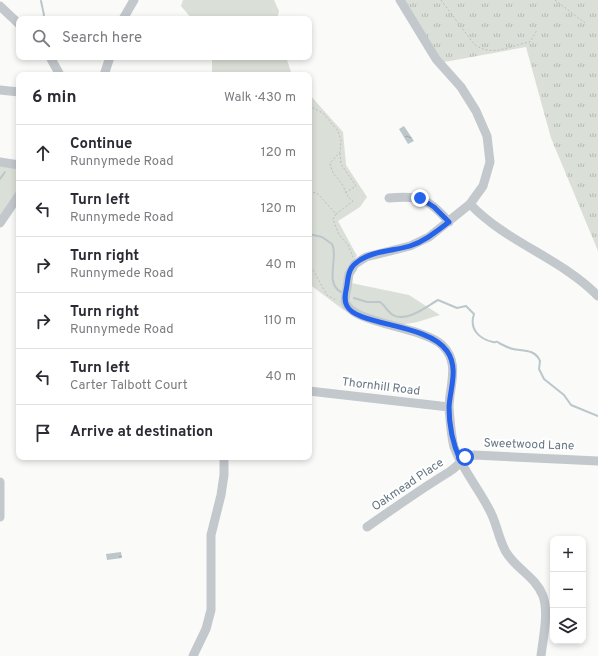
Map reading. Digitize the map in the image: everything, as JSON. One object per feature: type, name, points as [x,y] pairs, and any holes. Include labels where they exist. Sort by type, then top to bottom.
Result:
[{"type":"street","points":[[125,16],[134,0]]},
{"type":"street","points":[[400,0],[436,59],[461,87],[481,120],[487,136],[490,155],[486,178],[478,194],[470,204],[449,222],[421,242],[366,257],[357,262],[349,274],[345,294],[346,305],[352,311],[362,316],[421,333],[442,345],[448,352],[453,367],[449,407],[453,444],[460,460],[491,513],[506,552],[534,581],[543,596],[545,614],[541,656]]},
{"type":"street","points":[[0,6],[16,21]]},
{"type":"street","points":[[52,60],[58,72]]},
{"type":"street","points":[[105,72],[109,60]]},
{"type":"street","points":[[0,90],[16,92]]},
{"type":"street","points":[[0,162],[16,165]]},
{"type":"street","points":[[389,198],[409,196],[420,198],[434,207],[449,222]]},
{"type":"street","points":[[0,223],[16,199]]},
{"type":"street","points":[[470,204],[502,231],[581,280],[598,296]]},
{"type":"street","name":"Thornhill Road","points":[[312,391],[449,407]]},
{"type":"street","name":"Sweetwood Lane","points":[[460,460],[474,455],[598,461]]},
{"type":"street","points":[[192,656],[206,629],[211,610],[211,535],[221,495],[224,475],[224,460]]},
{"type":"street","name":"Oakmead Place","points":[[367,527],[432,481],[450,471],[460,460]]},
{"type":"street","points":[[0,482],[0,517]]},
{"type":"path","points":[[440,0],[474,44],[481,49],[504,50],[530,42],[537,30]]},
{"type":"path","points":[[555,0],[584,23]]},
{"type":"path","points":[[312,108],[323,113],[338,131],[341,140],[341,164],[356,186],[345,193]]},
{"type":"path","points":[[340,152],[330,163],[331,172],[343,186],[345,193],[353,201],[336,214],[333,219],[339,236],[348,245],[357,262]]},
{"type":"path","points":[[312,192],[318,194],[336,214]]},
{"type":"path","points":[[312,268],[327,294],[336,300]]},
{"type":"green space","points":[[183,0],[274,0],[279,11],[278,16],[189,16],[181,6]]},
{"type":"green space","points":[[400,0],[598,0],[598,251],[551,138],[526,47],[439,63]]},
{"type":"green space","points":[[212,60],[287,60],[291,72],[212,72]]},
{"type":"green space","points":[[312,97],[343,132],[346,165],[367,197],[360,207],[338,221],[357,256],[353,260],[345,282],[343,306],[345,311],[312,286]]},
{"type":"green space","points":[[0,165],[16,168],[16,192],[0,215]]},
{"type":"green space","points":[[351,283],[409,295],[440,315],[408,324],[398,324],[383,320],[359,309],[350,302]]},
{"type":"water","points":[[404,126],[414,141],[408,144],[399,129]]},
{"type":"water","points":[[121,552],[122,558],[107,560],[106,554]]},
{"type":"waterway","points":[[41,1],[44,16]]},
{"type":"waterway","points":[[0,179],[5,172]]},
{"type":"waterway","points":[[312,235],[322,237],[332,244],[334,249],[333,283],[341,292]]},
{"type":"waterway","points":[[354,298],[367,302],[380,302],[391,314],[399,317],[417,313],[438,300],[457,308],[466,306],[474,314],[474,329],[480,336],[488,341],[497,342],[509,348],[528,351],[535,354],[540,361],[539,369],[544,379],[564,395],[571,405],[598,416]]},
{"type":"route","points":[[420,198],[428,202],[449,222],[421,242],[375,254],[356,262],[351,268],[349,274],[345,301],[346,305],[352,311],[362,316],[421,333],[435,340],[448,352],[453,367],[449,407],[453,444],[460,460],[465,457]]}]
